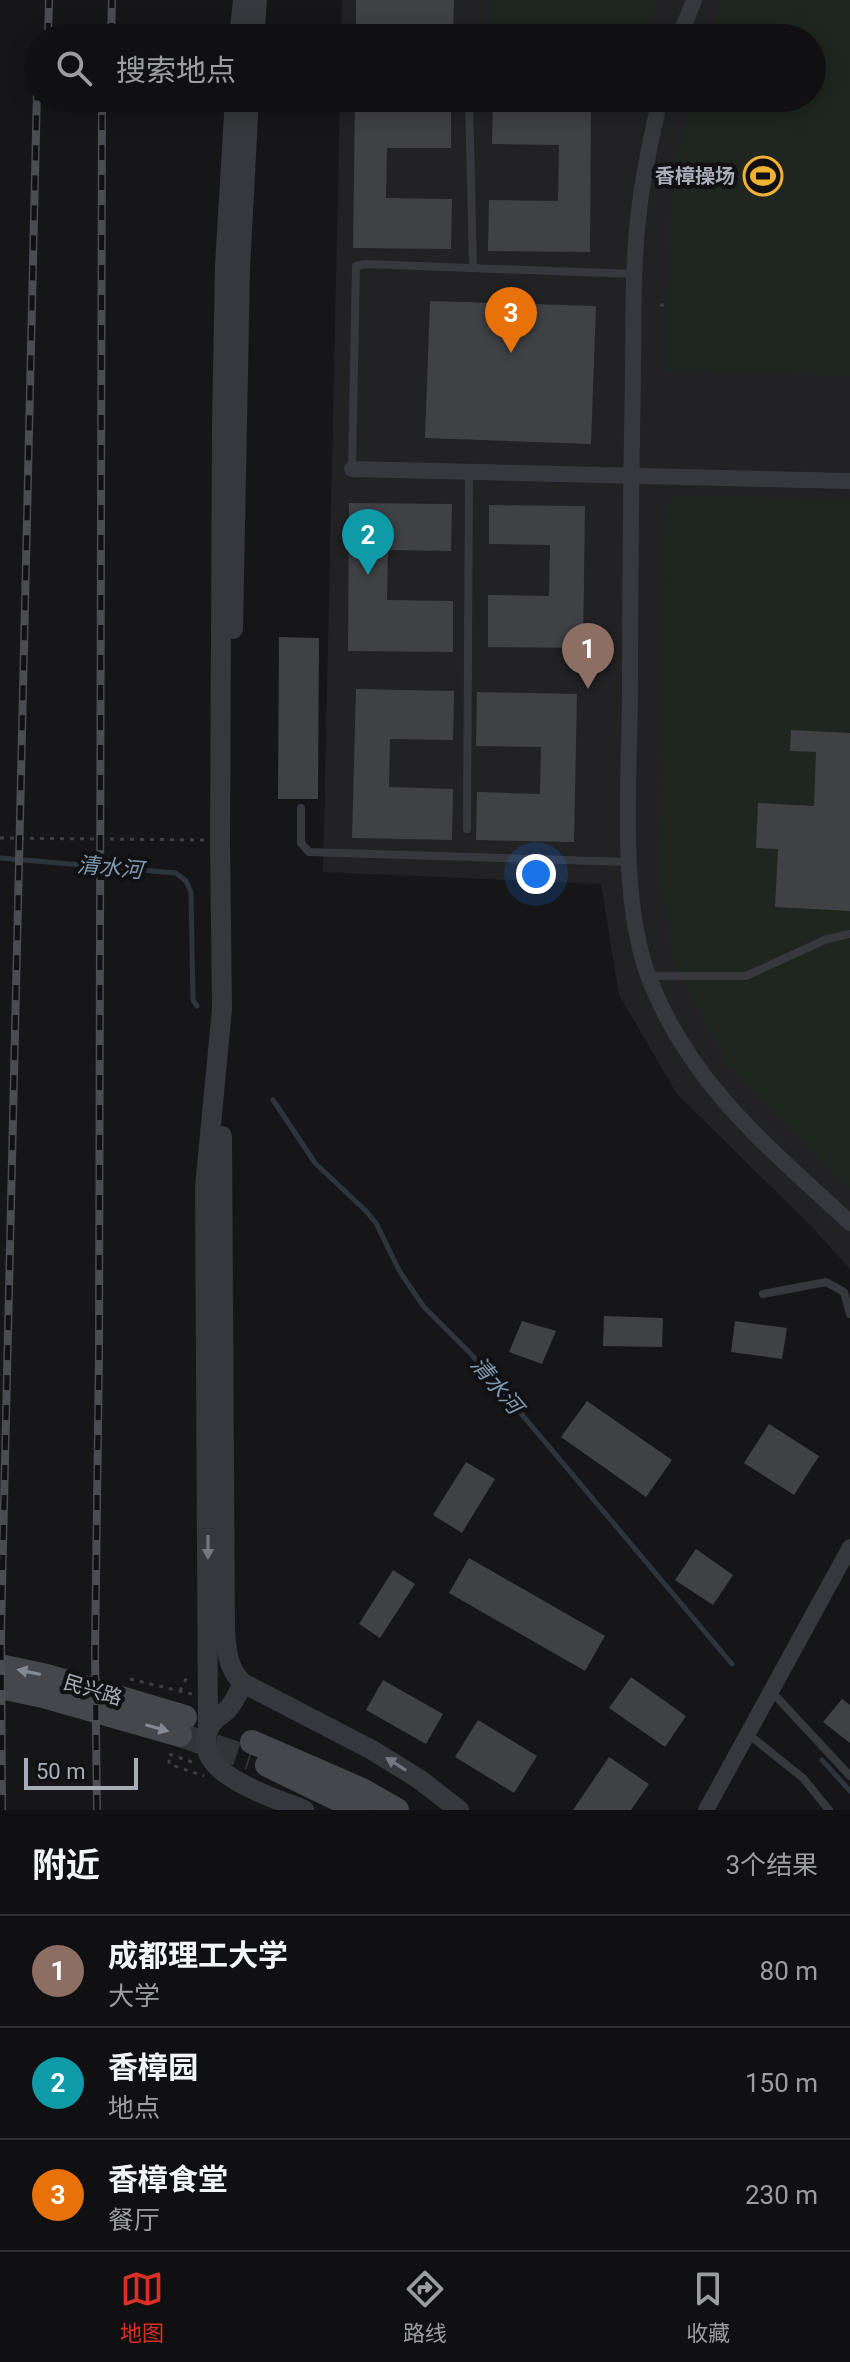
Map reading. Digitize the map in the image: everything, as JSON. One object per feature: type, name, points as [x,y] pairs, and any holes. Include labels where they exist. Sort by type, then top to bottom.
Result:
[{"type":"main road","name":"民兴路","points":[[0,1666],[47,1676],[183,1726],[0,1687]]},
{"type":"main road","points":[[360,1810],[251,1750],[362,1790],[397,1810]]},
{"type":"street","points":[[240,24],[243,0]]},
{"type":"street","points":[[255,24],[257,0]]},
{"type":"street","points":[[685,24],[694,0]]},
{"type":"street","points":[[234,112],[223,344],[222,1009],[205,1187],[208,1752],[212,1762],[223,1773],[304,1810]]},
{"type":"street","points":[[248,112],[236,419],[232,689],[234,1010],[222,1116],[226,1645],[234,1675],[243,1683],[372,1750],[419,1779],[459,1810]]},
{"type":"street","points":[[657,112],[639,212],[635,274],[629,862],[637,929],[648,976],[673,1033],[700,1073],[736,1116],[850,1223]]},
{"type":"street","points":[[352,469],[850,481]]},
{"type":"street","points":[[706,1810],[850,1547]]},
{"type":"street","points":[[208,1729],[229,1709],[243,1683]]},
{"type":"lane","points":[[469,112],[473,267]]},
{"type":"lane","points":[[352,469],[356,266],[635,274]]},
{"type":"lane","points":[[467,829],[469,471]]},
{"type":"lane","points":[[301,808],[301,843],[309,852],[629,862]]},
{"type":"lane","points":[[648,976],[746,976],[827,939],[850,934]]},
{"type":"lane","points":[[763,1294],[826,1282],[844,1292],[850,1314]]},
{"type":"lane","points":[[770,1690],[850,1776]]},
{"type":"lane","points":[[747,1733],[803,1778],[829,1810]]},
{"type":"path","points":[[660,305],[667,305]]},
{"type":"path","points":[[0,838],[220,841]]},
{"type":"shaded area","points":[[342,0],[850,0],[850,1269],[810,1225],[677,1094],[619,995],[601,884],[323,872],[340,112],[826,112],[826,24],[341,24]]},
{"type":"shaded area","points":[[490,0],[657,0],[650,24],[489,24]]},
{"type":"shaded area","name":"香樟操场","points":[[722,0],[850,0],[850,376],[667,371],[670,233],[677,165],[688,112],[826,112],[826,24],[714,24]]},
{"type":"shaded area","points":[[678,495],[850,499],[850,1190],[729,1065],[673,960],[662,883],[665,508]]},
{"type":"building","points":[[356,0],[454,0],[453,24],[356,24]]},
{"type":"building","points":[[355,112],[451,112],[451,148],[387,148],[386,198],[452,199],[451,249],[353,248]]},
{"type":"building","points":[[493,112],[591,112],[590,252],[488,251],[489,200],[558,201],[559,145],[492,144]]},
{"type":"building","points":[[430,301],[596,306],[591,444],[425,438]]},
{"type":"building","points":[[349,503],[452,504],[451,551],[388,550],[387,600],[453,601],[453,652],[348,651]]},
{"type":"building","points":[[489,505],[585,506],[583,648],[488,647],[488,595],[549,596],[550,545],[489,544]]},
{"type":"building","points":[[279,637],[319,638],[318,799],[278,799]]},
{"type":"building","points":[[356,689],[454,691],[453,740],[390,739],[389,787],[453,789],[452,840],[352,838]]},
{"type":"building","points":[[477,692],[577,694],[574,842],[476,840],[477,792],[540,794],[541,747],[476,746]]},
{"type":"building","points":[[791,730],[850,733],[850,911],[775,907],[778,849],[756,848],[758,803],[814,806],[816,752],[790,751]]},
{"type":"building","points":[[604,1316],[663,1318],[662,1347],[603,1346]]},
{"type":"building","points":[[522,1321],[556,1331],[542,1364],[509,1352]]},
{"type":"building","points":[[735,1321],[787,1328],[782,1359],[731,1352]]},
{"type":"building","points":[[587,1401],[672,1460],[646,1497],[561,1437]]},
{"type":"building","points":[[769,1424],[819,1456],[794,1495],[744,1463]]},
{"type":"building","points":[[466,1462],[495,1479],[462,1533],[433,1515]]},
{"type":"building","points":[[696,1549],[733,1575],[713,1605],[675,1580]]},
{"type":"building","points":[[469,1558],[605,1636],[585,1671],[449,1593]]},
{"type":"building","points":[[393,1570],[415,1584],[380,1638],[359,1624]]},
{"type":"building","points":[[631,1677],[686,1716],[665,1747],[609,1708]]},
{"type":"building","points":[[383,1680],[443,1714],[426,1744],[366,1710]]},
{"type":"building","points":[[842,1699],[850,1705],[850,1743],[823,1722]]},
{"type":"building","points":[[478,1720],[537,1756],[514,1793],[455,1757]]},
{"type":"building","points":[[609,1757],[649,1784],[631,1810],[573,1810]]},
{"type":"waterway","name":"清水河","points":[[0,858],[176,873],[186,881],[191,892],[193,1000],[197,1006]]},
{"type":"waterway","name":"清水河","points":[[273,1100],[315,1163],[376,1223],[400,1272],[424,1307],[471,1354],[732,1664]]},
{"type":"waterway","name":"清水河","points":[[822,1760],[850,1791]]},
{"type":"tunnel","points":[[180,1735],[250,1758]]},
{"type":"railway","points":[[48,24],[49,0]]},
{"type":"railway","points":[[111,24],[112,0]]},
{"type":"railway","points":[[2,1810],[1,1632],[37,112]]},
{"type":"railway","points":[[97,1810],[95,1653],[99,1355],[102,112]]},
{"type":"place","name":"香樟操场","points":[[763,176]]},
{"type":"place","name":"香樟食堂","points":[[511,353]]},
{"type":"place","name":"香樟园","points":[[368,575]]},
{"type":"place","name":"成都理工大学","points":[[588,689]]}]
